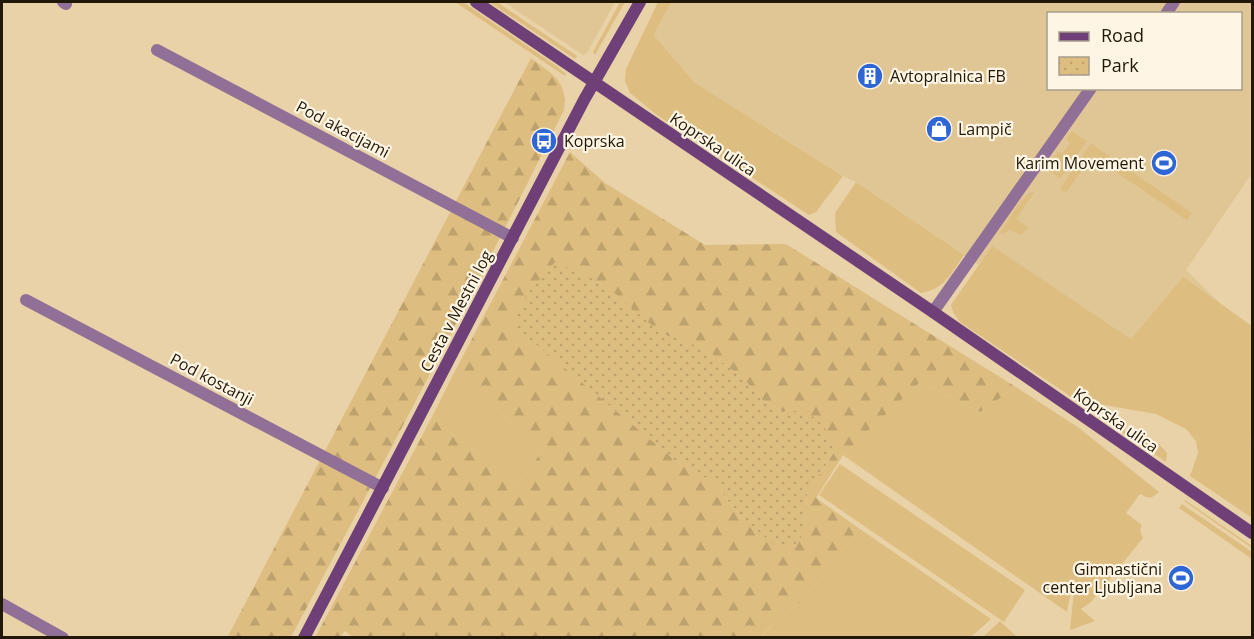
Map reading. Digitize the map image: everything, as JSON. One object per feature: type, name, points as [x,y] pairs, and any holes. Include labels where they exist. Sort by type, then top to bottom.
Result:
[{"type":"street","name":"Koprska ulica","points":[[476,2],[933,312],[1252,533]]},
{"type":"street","name":"Cesta v Mestni log","points":[[304,638],[594,82],[639,2]]},
{"type":"street","name":"Pod akacijami","points":[[157,50],[513,238]]},
{"type":"street","points":[[933,312],[1090,90]]},
{"type":"street","name":"Pod kostanji","points":[[26,300],[383,488]]},
{"type":"street","points":[[2,604],[63,638]]},
{"type":"shaded area","points":[[504,2],[615,2],[587,53],[583,55]]},
{"type":"shaded area","points":[[671,2],[1252,2],[1252,173],[1186,270],[1222,305],[1183,278],[1131,339],[992,247],[978,265],[856,182],[695,83],[654,35]]},
{"type":"green space","points":[[455,2],[463,2],[558,67],[566,74],[565,76]]},
{"type":"green space","points":[[489,2],[497,2],[577,56],[575,59]]},
{"type":"green space","points":[[620,2],[625,2],[595,55],[593,52]]},
{"type":"green space","points":[[658,2],[671,2],[654,35],[695,83],[843,176],[816,212],[809,215],[657,115],[630,93],[625,81],[626,69]]},
{"type":"green space","points":[[531,58],[552,74],[561,85],[565,100],[564,110],[395,441],[291,637],[227,638]]},
{"type":"green space","points":[[1072,131],[1087,141],[1060,179],[1046,168],[1058,151],[1062,154],[1070,143],[1066,139]]},
{"type":"green space","points":[[1091,143],[1192,213],[1187,220],[1092,156],[1066,193],[1060,189]]},
{"type":"green space","points":[[570,152],[605,183],[705,245],[786,244],[1016,387],[980,412],[920,382],[843,455],[816,498],[860,529],[804,599],[774,623],[761,637],[354,638],[345,631],[340,637],[315,638],[432,417],[517,485],[543,450],[454,373]],"holes":[[[648,324],[662,334],[709,352],[745,380],[761,399],[781,411],[806,411],[834,452],[807,494],[805,525],[744,520],[713,482],[676,461],[630,421]]]},
{"type":"green space","points":[[856,182],[964,255],[942,284],[921,293],[836,232],[835,213]]},
{"type":"green space","points":[[1035,191],[1016,219],[1029,228],[1021,235],[1009,229],[1004,235],[1000,233],[1020,202]]},
{"type":"green space","points":[[992,246],[1131,339],[1183,277],[1252,326],[1252,436],[1250,440],[1252,442],[1252,518],[1190,476],[1198,453],[1196,441],[1186,429],[1156,414],[1076,400],[960,322],[951,305]]},
{"type":"green space","points":[[555,262],[604,284],[662,334],[683,340],[709,352],[745,380],[761,399],[781,411],[806,411],[824,426],[834,452],[807,494],[805,525],[799,542],[782,551],[744,520],[713,482],[676,461],[513,325],[527,294]]},
{"type":"green space","points":[[454,373],[543,450],[517,485],[432,417]]},
{"type":"green space","points":[[920,382],[980,412],[1016,387],[1079,428],[1159,492],[1150,498],[1140,494],[1126,513],[1142,525],[1140,530],[1143,538],[1091,602],[1081,609],[1095,621],[1070,630],[1075,580],[1073,579],[1067,612],[843,455]]},
{"type":"green space","points":[[1123,430],[1159,444],[1167,453],[1166,462],[1122,432]]},
{"type":"green space","points":[[840,464],[1025,590],[1004,622],[819,495]]},
{"type":"green space","points":[[1184,501],[1252,546],[1252,548]]},
{"type":"green space","points":[[1182,504],[1252,552],[1252,559],[1179,508]]},
{"type":"green space","points":[[860,529],[991,619],[971,637],[761,638],[774,623],[804,599]]},
{"type":"green space","points":[[1000,621],[1017,637],[983,637]]},
{"type":"place","name":"Avtopralnica FB","points":[[870,76]]},
{"type":"place","name":"Lampič","points":[[939,129]]},
{"type":"place","name":"Koprska","points":[[544,141]]},
{"type":"place","name":"Karim Movement","points":[[1164,163]]},
{"type":"place","name":"Gimnastični center Ljubljana","points":[[1181,578]]}]
